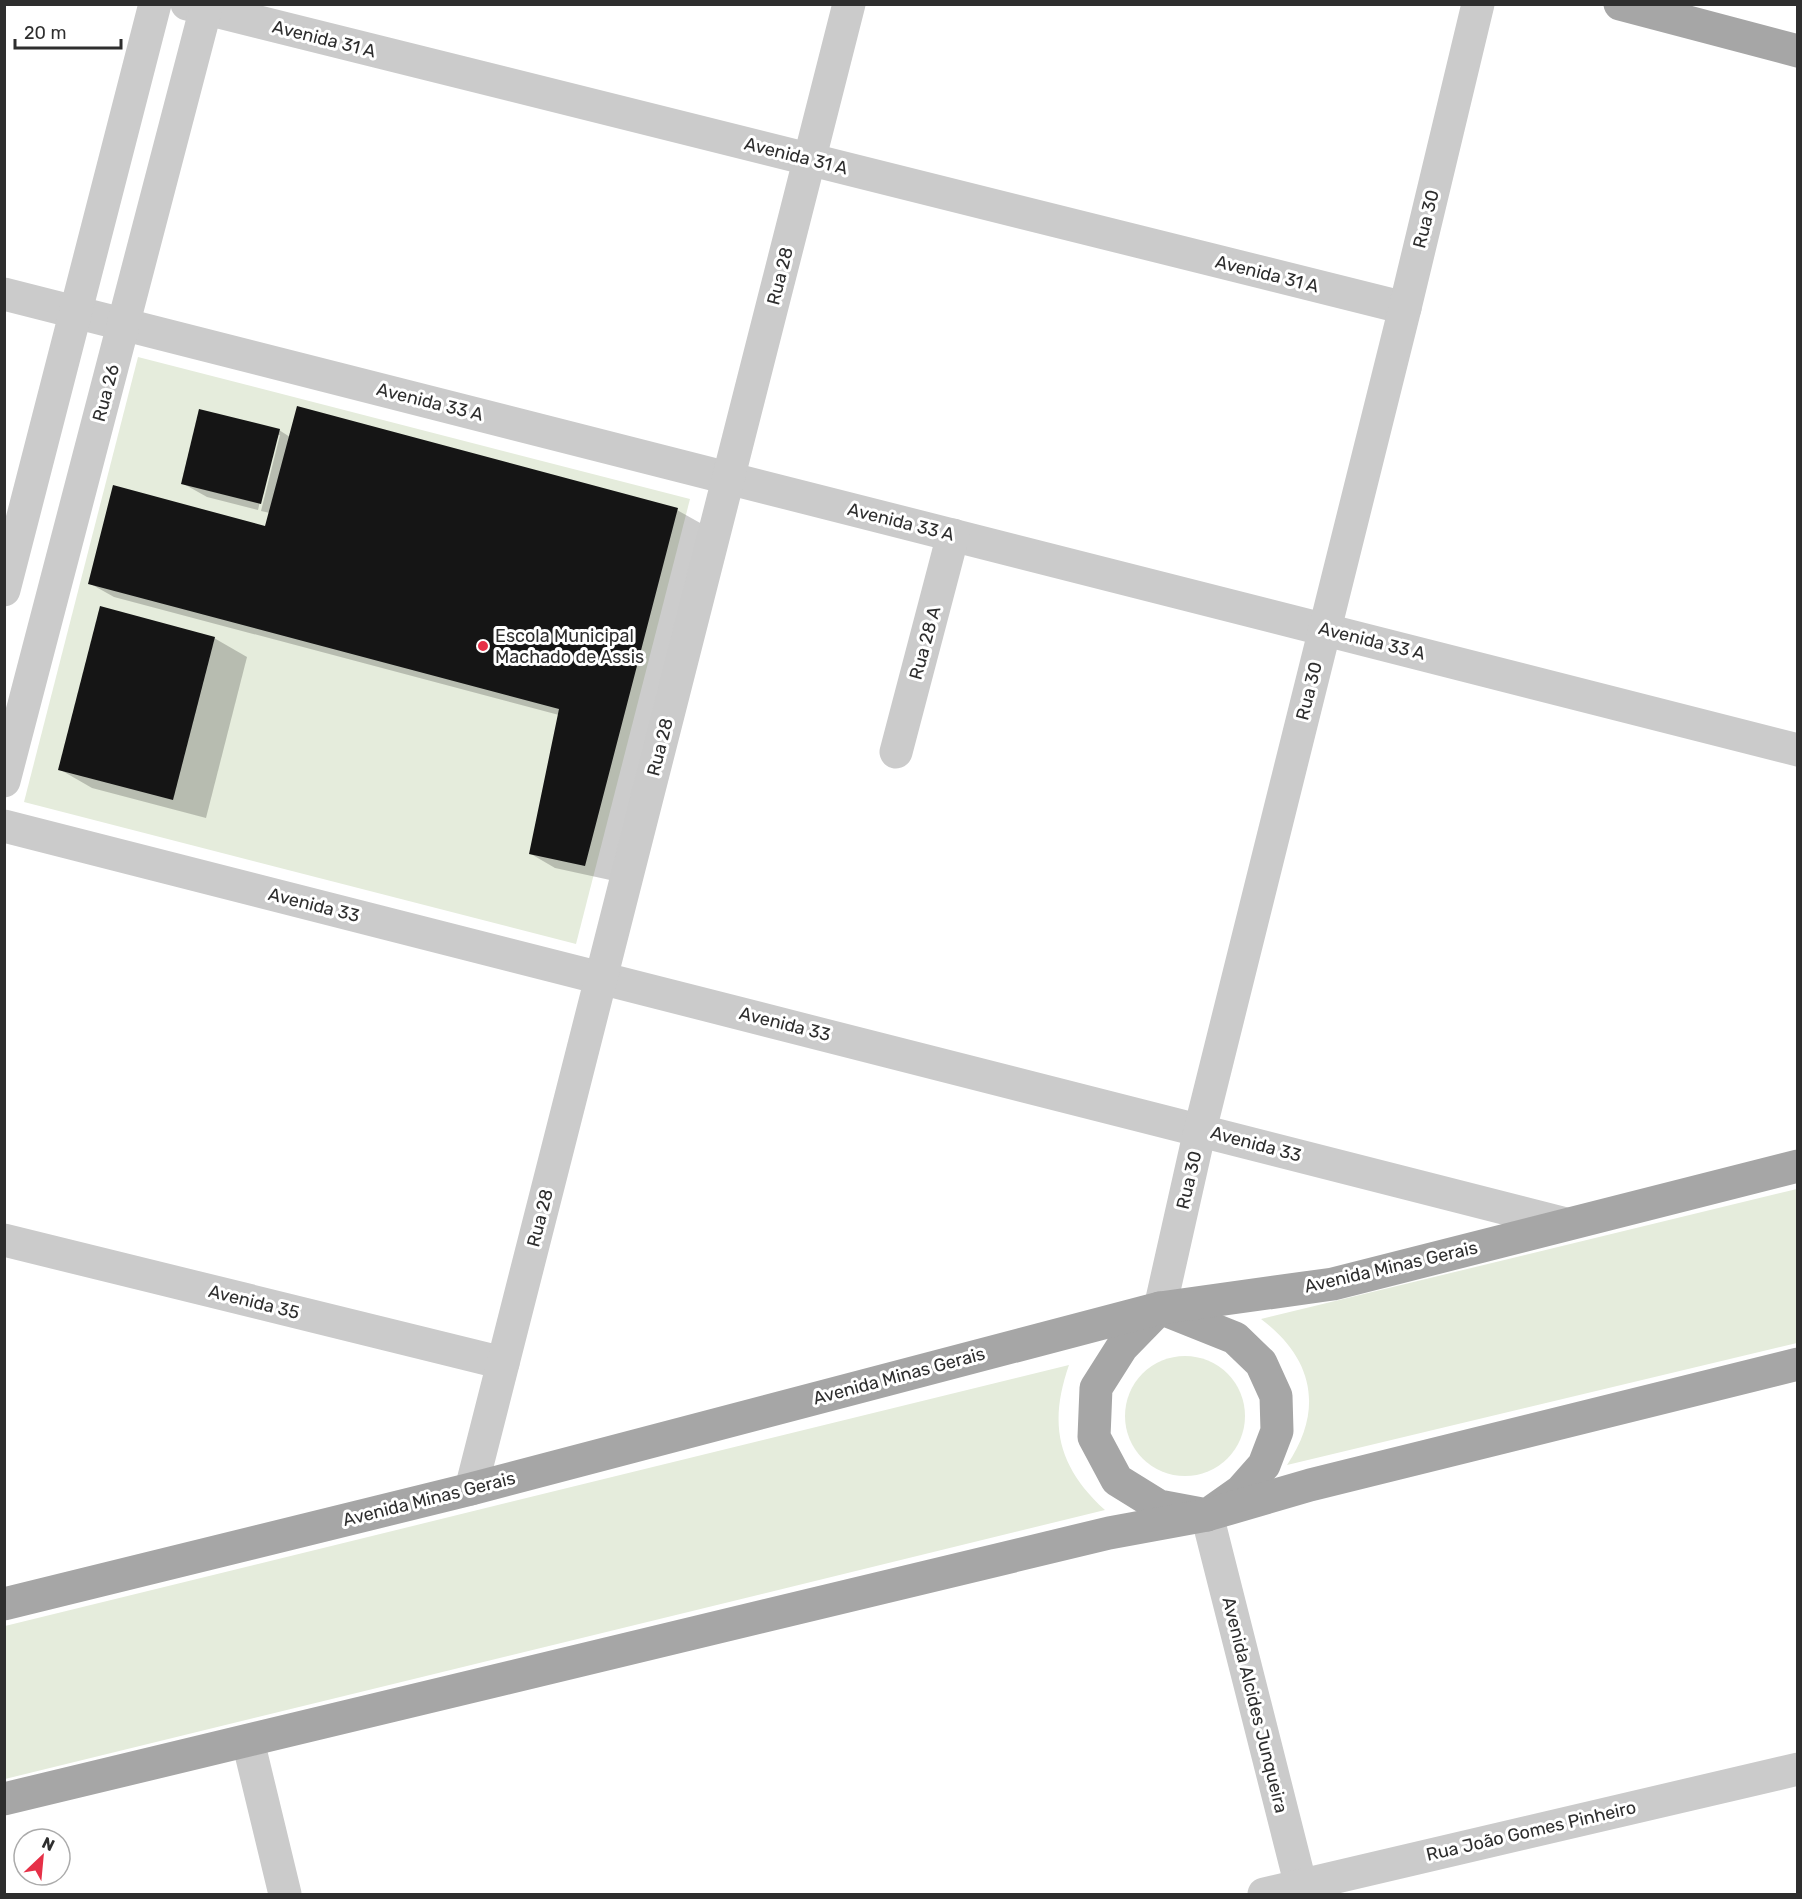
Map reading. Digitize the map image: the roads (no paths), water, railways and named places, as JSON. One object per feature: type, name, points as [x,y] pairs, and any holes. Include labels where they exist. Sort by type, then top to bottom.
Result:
[{"type":"main road","points":[[1620,4],[1797,51]]},
{"type":"main road","name":"Avenida Minas Gerais","points":[[4,1604],[471,1489],[1160,1308],[1333,1284],[1797,1166]]},
{"type":"main road","points":[[1160,1308],[1235,1338],[1261,1363],[1276,1396],[1277,1431],[1264,1465],[1241,1491],[1207,1515],[1159,1506],[1117,1480],[1094,1437],[1096,1388],[1122,1347],[1160,1308]]},
{"type":"main road","points":[[4,1799],[1109,1533],[1207,1515],[1322,1482],[1796,1369]]},
{"type":"street","points":[[4,590],[155,4]]},
{"type":"street","name":"Rua 28","points":[[471,1489],[849,4]]},
{"type":"street","name":"Rua 30","points":[[1160,1308],[1200,1130],[1405,308],[1478,4]]},
{"type":"street","name":"Avenida 31 A","points":[[200,6],[1405,308]]},
{"type":"street","name":"Rua 26","points":[[4,781],[124,324],[200,6]]},
{"type":"street","name":"Avenida 33 A","points":[[4,294],[1797,750]]},
{"type":"street","name":"Rua 28 A","points":[[896,752],[953,535]]},
{"type":"street","points":[[14,554],[61,565]]},
{"type":"street","name":"Avenida 33","points":[[4,826],[1566,1224]]},
{"type":"street","name":"Avenida 35","points":[[4,1240],[503,1363]]},
{"type":"street","name":"Avenida Alcides Junqueira","points":[[1207,1515],[1302,1890]]},
{"type":"street","points":[[248,1741],[285,1894]]},
{"type":"street","name":"Rua João Gomes Pinheiro","points":[[1264,1894],[1302,1890],[1797,1769]]},
{"type":"place","name":"Escola Municipal Machado de Assis","points":[[483,646]]}]
